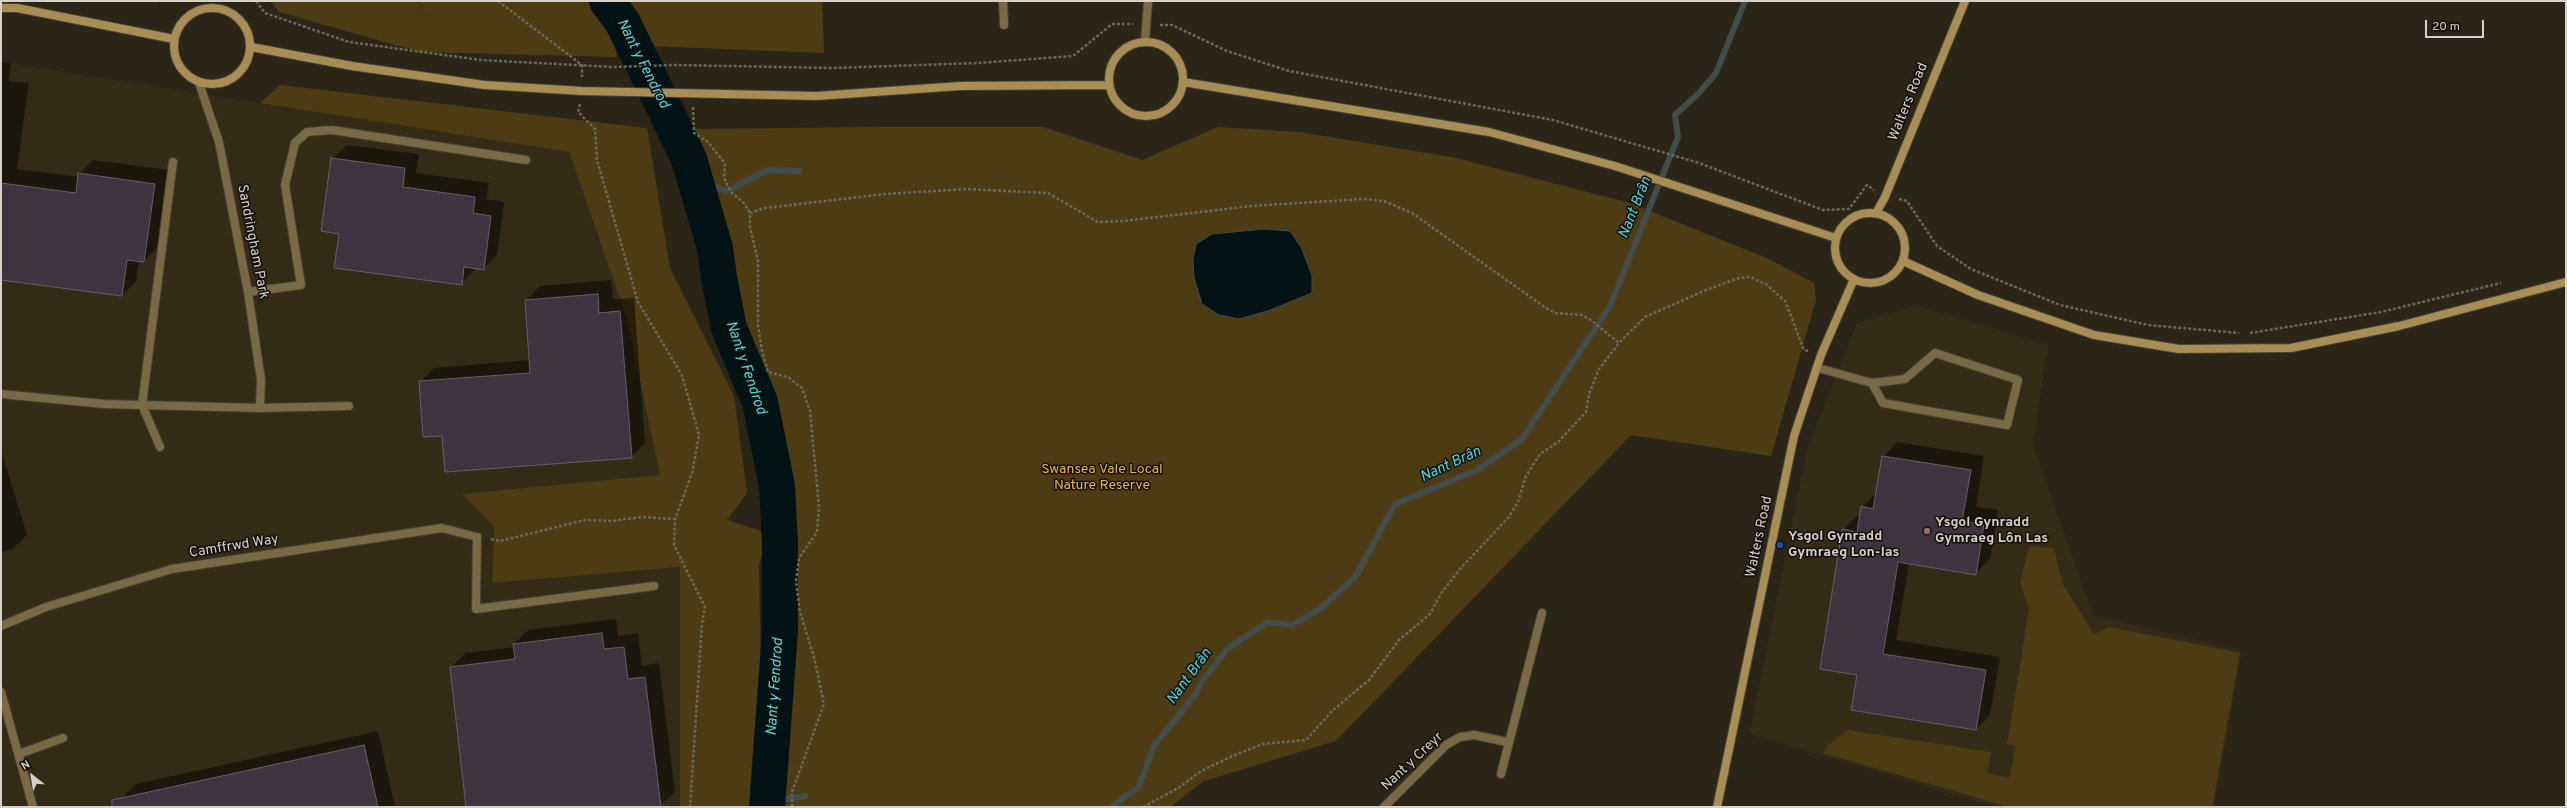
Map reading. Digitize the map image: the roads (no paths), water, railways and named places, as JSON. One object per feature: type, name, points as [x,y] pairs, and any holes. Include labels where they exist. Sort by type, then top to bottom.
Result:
[{"type":"main road","name":"Walters Road","points":[[1876,213],[1885,197],[1965,1]]},
{"type":"main road","points":[[1,8],[16,8],[174,40]]},
{"type":"main road","points":[[204,8],[218,8],[238,17],[246,27],[251,46],[249,60],[236,77],[224,83],[210,85],[199,83],[188,77],[179,67],[174,55],[174,40],[179,27],[191,14],[204,8]]},
{"type":"main road","points":[[1145,42],[1155,43],[1173,53],[1182,72],[1183,82],[1180,95],[1172,106],[1160,114],[1147,117],[1134,115],[1122,108],[1113,98],[1108,85],[1110,69],[1116,55],[1125,48],[1145,42]]},
{"type":"main road","points":[[251,46],[352,66],[484,85],[582,91],[681,95],[817,96],[960,86],[1108,85]]},
{"type":"main road","points":[[1183,82],[1489,132],[1615,166],[1836,238]]},
{"type":"main road","points":[[1863,213],[1876,213],[1888,217],[1900,231],[1905,248],[1903,261],[1895,272],[1883,281],[1868,283],[1854,279],[1844,272],[1838,262],[1835,250],[1836,238],[1842,227],[1851,218],[1863,213]]},
{"type":"main road","points":[[1903,261],[1978,295],[2094,335],[2179,349],[2290,348],[2398,326],[2566,282]]},
{"type":"main road","name":"Walters Road","points":[[1717,807],[1794,436],[1818,368],[1821,355],[1854,279]]},
{"type":"street","points":[[1003,1],[1004,25]]},
{"type":"street","points":[[1145,42],[1148,1]]},
{"type":"street","name":"Sandringham Park","points":[[199,83],[219,142],[248,292],[261,380],[260,408]]},
{"type":"street","points":[[248,292],[301,285],[285,185],[295,143],[307,132],[332,130],[526,160]]},
{"type":"street","points":[[160,447],[142,405],[173,162]]},
{"type":"street","points":[[1818,368],[1872,383],[1906,379],[1935,353],[2018,380],[2007,425],[1883,403],[1872,383]]},
{"type":"street","points":[[1,394],[104,404],[260,408],[349,406]]},
{"type":"street","name":"Camffrwd Way","points":[[1,626],[46,607],[172,569],[442,528],[477,537],[476,609],[654,586]]},
{"type":"street","points":[[1501,774],[1507,742],[1542,613]]},
{"type":"street","points":[[1,692],[33,807]]},
{"type":"street","name":"Nant y Creyr","points":[[1384,807],[1446,745],[1460,737],[1474,734],[1507,742]]},
{"type":"street","points":[[18,754],[63,738]]},
{"type":"waterway","name":"Nant y Fendrod","points":[[607,1],[623,23],[689,159],[715,248],[719,278],[729,328],[760,402],[777,486],[780,543],[780,631],[767,807]]},
{"type":"waterway","name":"Nant Brân","points":[[1111,807],[1139,787],[1153,747],[1195,695],[1200,684],[1227,649],[1268,622],[1292,625],[1321,608],[1356,576],[1395,504],[1477,470],[1522,439],[1610,306],[1678,137],[1675,115],[1699,93],[1716,73],[1745,1]]},
{"type":"waterway","points":[[695,178],[726,191],[768,170],[799,171]]},
{"type":"waterway","points":[[706,277],[719,278]]},
{"type":"waterway","points":[[768,802],[806,796]]},
{"type":"place","name":"Ysgol Gynradd Gymraeg Lôn Las","points":[[1927,531]]},
{"type":"place","name":"Ysgol Gynradd Gymraeg Lon-las","points":[[1780,545]]},
{"type":"park label","name":"Swansea Vale Local Nature Reserve","points":[[1102,478]]}]
